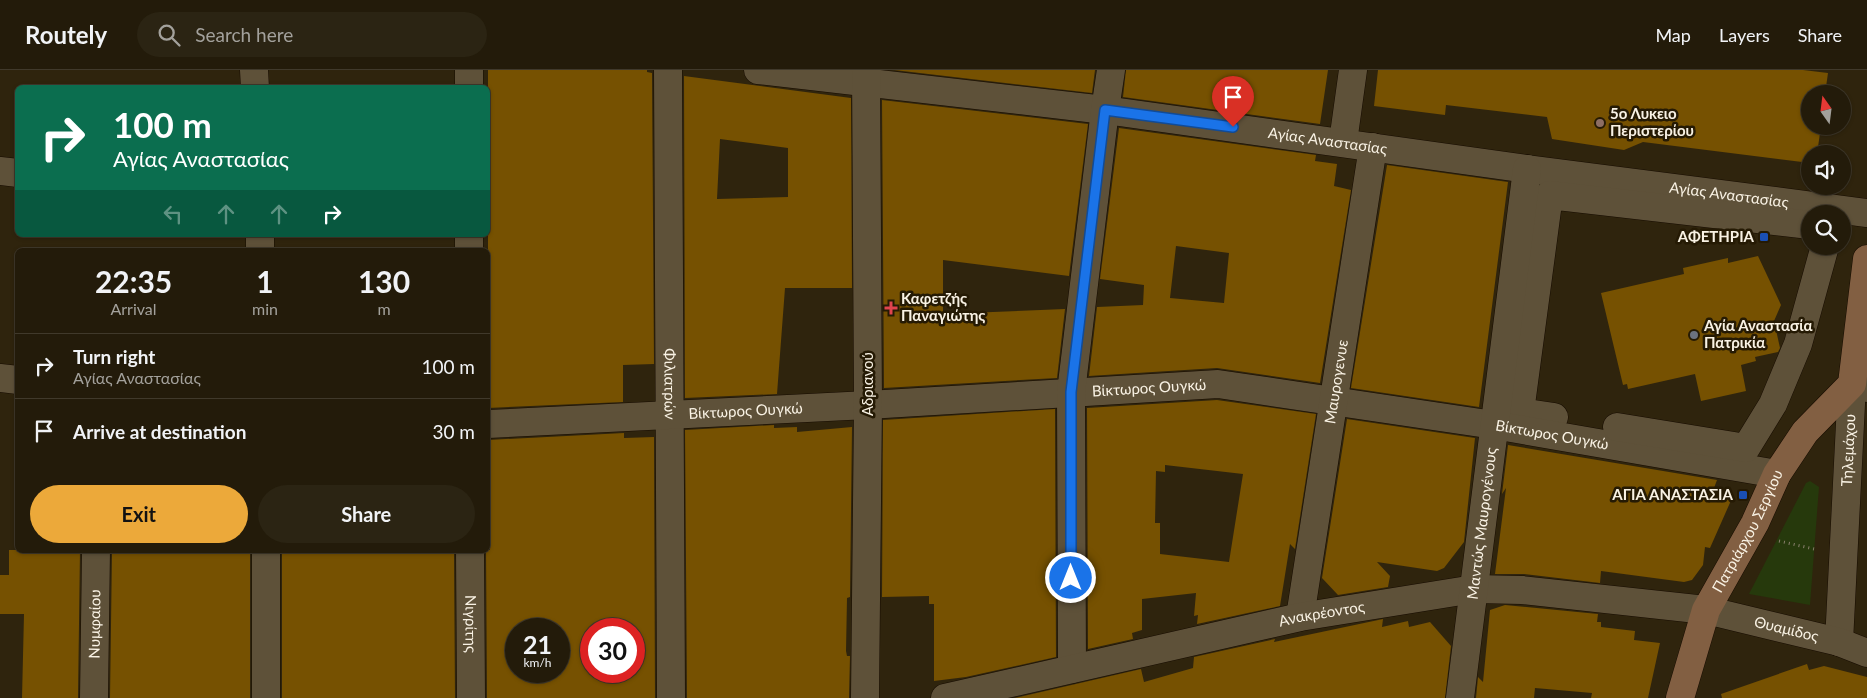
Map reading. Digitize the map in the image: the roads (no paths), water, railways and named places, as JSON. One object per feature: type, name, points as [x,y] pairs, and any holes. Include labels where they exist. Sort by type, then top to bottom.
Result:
[{"type":"street","points":[[254,70],[255,85]]},
{"type":"street","points":[[468,70],[468,85]]},
{"type":"street","name":"Φιλιατρών","points":[[668,70],[671,698]]},
{"type":"street","name":"Αγίας Αναστασίας","points":[[758,70],[866,76],[1527,169],[1867,213]]},
{"type":"street","points":[[1072,669],[1071,392],[1105,110],[1112,70]]},
{"type":"street","points":[[1343,142],[1353,70]]},
{"type":"street","name":"Αδριανού","points":[[865,698],[868,405],[866,76]]},
{"type":"street","name":"Μαυρογενυε","points":[[1300,617],[1373,146]]},
{"type":"street","name":"Μαντώς Μαυρογένους","points":[[1460,698],[1474,588],[1503,415],[1527,169]]},
{"type":"street","points":[[0,171],[15,173]]},
{"type":"street","points":[[1801,225],[1549,196],[1503,415],[1746,448],[1773,404],[1798,344],[1823,255]]},
{"type":"street","name":"Τηλεμάχου","points":[[1839,642],[1844,556],[1860,386],[1867,259]]},
{"type":"street","points":[[0,378],[15,380]]},
{"type":"street","name":"Βίκτωρος Ουγκώ","points":[[490,424],[669,416],[1218,384],[1334,402],[1503,415],[1776,474]]},
{"type":"street","name":"Πατριάρχου Σεργίου","points":[[1680,698],[1706,610],[1748,534],[1776,474],[1805,432],[1860,386]]},
{"type":"street","name":"Νυμφαίου","points":[[94,698],[96,553]]},
{"type":"street","points":[[266,553],[266,698]]},
{"type":"street","name":"Νιγρίτης","points":[[470,553],[471,698]]},
{"type":"street","name":"Ανακρέοντος","points":[[945,698],[1014,690],[1072,669],[1300,617],[1474,588],[1522,590],[1706,610]]},
{"type":"street","name":"Θυαμίδος","points":[[1706,610],[1839,642],[1867,653]]},
{"type":"place","name":"5ο Λυκειο Περιστερίου","points":[[1600,123]]},
{"type":"place","name":"ΑΦΕΤΗΡΙΑ","points":[[1764,237]]},
{"type":"place","name":"Καφετζής Παναγιώτης","points":[[891,308]]},
{"type":"place","name":"Αγία Αναστασία Πατρικία","points":[[1694,335]]},
{"type":"place","name":"ΑΓΙΑ ΑΝΑΣΤΑΣΙΑ","points":[[1743,495]]}]
